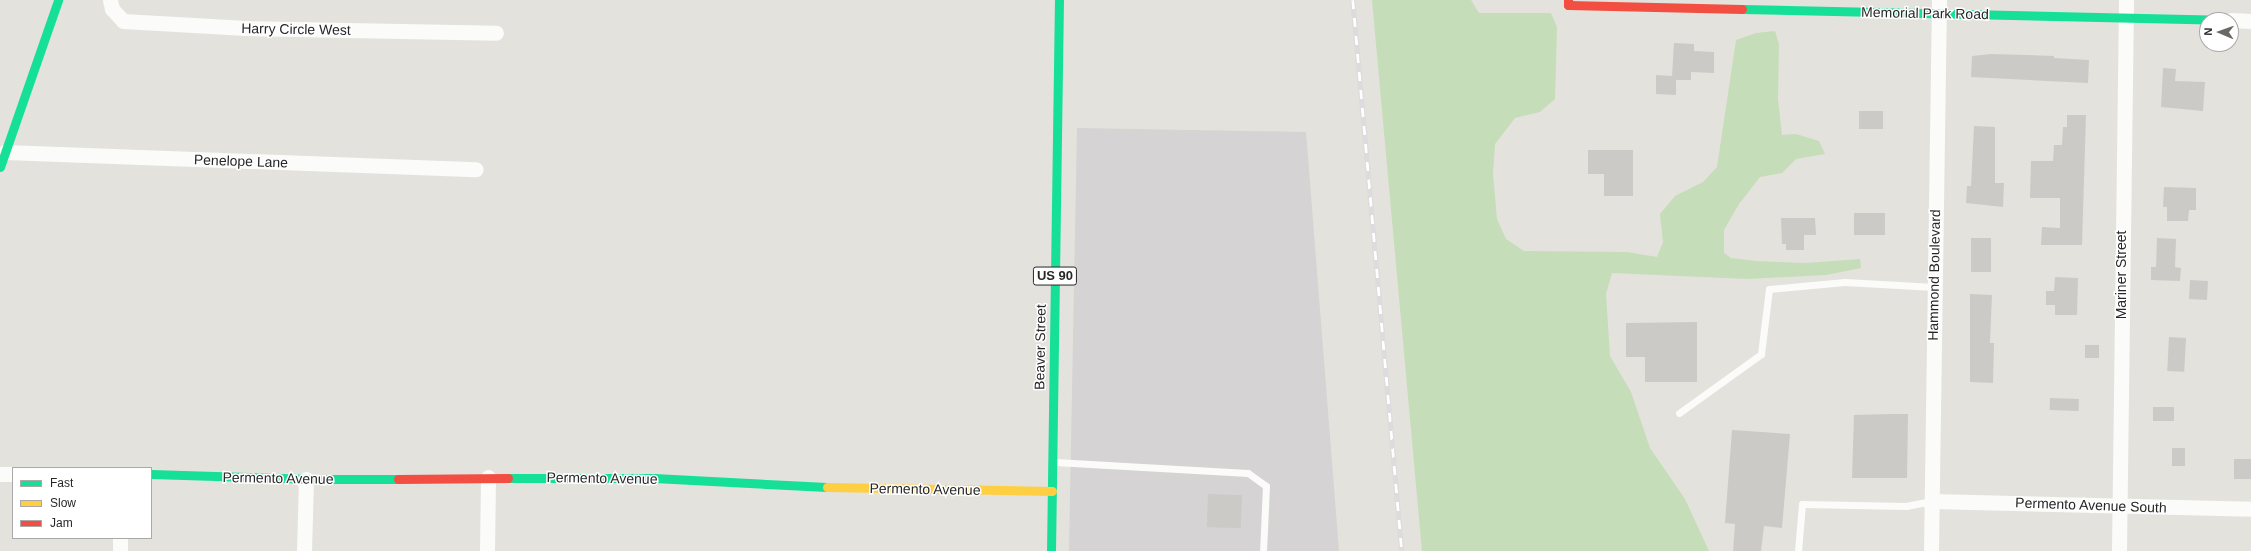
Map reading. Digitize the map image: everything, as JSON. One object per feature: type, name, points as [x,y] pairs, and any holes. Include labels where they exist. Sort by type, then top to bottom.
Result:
[{"type":"street","points":[[0,167],[58,0]]},
{"type":"street","name":"Harry Circle West","points":[[110,0],[112,8],[123,21],[246,28],[496,33]]},
{"type":"street","name":"Beaver Street","points":[[1051,551],[1059,0]]},
{"type":"street","name":"Mariner Street","points":[[2119,551],[2126,0]]},
{"type":"street","name":"Memorial Park Road","points":[[1568,2],[1939,7],[2126,18],[2199,20]]},
{"type":"street","name":"Hammond Boulevard","points":[[1931,551],[1939,7]]},
{"type":"street","points":[[2239,20],[2251,21]]},
{"type":"street","name":"Penelope Lane","points":[[5,152],[476,169]]},
{"type":"street","points":[[0,474],[12,474]]},
{"type":"street","name":"Permento Avenue","points":[[152,474],[306,479],[654,478],[829,487],[1052,491]]},
{"type":"street","points":[[487,551],[488,478]]},
{"type":"street","points":[[304,551],[306,479]]},
{"type":"street","name":"Permento Avenue South","points":[[1932,501],[2251,509]]},
{"type":"street","points":[[120,539],[120,551]]},
{"type":"lane","points":[[1679,413],[1761,354],[1769,289],[1845,282],[1934,287]]},
{"type":"lane","points":[[1052,462],[1248,473],[1266,486],[1263,551]]},
{"type":"lane","points":[[1798,551],[1802,504],[1906,506],[1932,501]]},
{"type":"shaded area","points":[[1077,128],[1306,132],[1339,551],[1069,551]]},
{"type":"green space","points":[[1372,0],[1471,0],[1479,13],[1551,13],[1557,27],[1555,99],[1540,112],[1515,118],[1495,144],[1493,174],[1497,219],[1506,239],[1524,251],[1627,252],[1657,257],[1663,242],[1660,214],[1675,196],[1703,182],[1717,167],[1736,40],[1756,33],[1775,31],[1779,44],[1778,99],[1782,135],[1796,134],[1819,141],[1825,154],[1796,159],[1782,173],[1760,177],[1739,204],[1724,230],[1724,253],[1731,258],[1756,261],[1806,263],[1860,259],[1861,268],[1826,275],[1748,279],[1612,273],[1606,294],[1610,356],[1631,392],[1650,448],[1685,499],[1709,551],[1422,551]]},
{"type":"building","points":[[1674,43],[1694,44],[1694,51],[1714,52],[1714,73],[1691,72],[1691,80],[1676,80],[1676,95],[1656,94],[1656,75],[1672,76]]},
{"type":"building","points":[[1991,54],[2054,56],[2054,58],[2089,60],[2088,83],[1971,77],[1972,56]]},
{"type":"building","points":[[2163,68],[2176,69],[2175,81],[2205,82],[2203,111],[2161,107]]},
{"type":"building","points":[[1859,111],[1883,111],[1883,129],[1859,129]]},
{"type":"building","points":[[2067,115],[2086,115],[2082,245],[2041,245],[2042,227],[2060,228],[2060,198],[2030,198],[2031,161],[2053,161],[2054,145],[2062,145],[2063,127],[2067,127]]},
{"type":"building","points":[[1974,126],[1995,127],[1995,183],[2004,183],[2003,207],[1966,203],[1967,186],[1971,186]]},
{"type":"building","points":[[1588,150],[1633,150],[1633,196],[1604,196],[1604,174],[1588,174]]},
{"type":"building","points":[[2164,187],[2196,188],[2196,210],[2189,210],[2188,221],[2167,221],[2167,207],[2163,207]]},
{"type":"building","points":[[1854,213],[1885,213],[1885,235],[1854,235]]},
{"type":"building","points":[[1781,218],[1815,218],[1816,235],[1804,235],[1804,250],[1786,250],[1786,244],[1782,244]]},
{"type":"building","points":[[1971,238],[1991,238],[1991,272],[1971,272]]},
{"type":"building","points":[[2157,238],[2176,239],[2175,267],[2181,268],[2180,281],[2151,280],[2151,267],[2156,267]]},
{"type":"building","points":[[2055,277],[2078,278],[2077,315],[2055,315],[2055,305],[2046,305],[2046,291],[2054,291]]},
{"type":"building","points":[[2190,280],[2208,281],[2207,300],[2189,299]]},
{"type":"building","points":[[1970,294],[1992,295],[1990,343],[1994,343],[1993,383],[1970,382]]},
{"type":"building","points":[[1697,322],[1697,382],[1645,382],[1645,357],[1626,357],[1626,323]]},
{"type":"building","points":[[2169,337],[2186,338],[2184,372],[2167,371]]},
{"type":"building","points":[[2085,345],[2099,345],[2099,358],[2085,358]]},
{"type":"building","points":[[2050,398],[2079,399],[2079,411],[2050,410]]},
{"type":"building","points":[[2153,407],[2174,407],[2174,421],[2153,421]]},
{"type":"building","points":[[1908,414],[1907,478],[1852,478],[1854,415]]},
{"type":"building","points":[[1732,430],[1790,434],[1782,528],[1764,526],[1761,551],[1733,551],[1735,524],[1725,523]]},
{"type":"building","points":[[2172,448],[2185,448],[2185,466],[2172,466]]},
{"type":"building","points":[[2234,459],[2251,459],[2251,479],[2234,479]]},
{"type":"building","points":[[1208,494],[1242,495],[1241,528],[1207,527]]},
{"type":"railway","points":[[1353,0],[1402,551]]},
{"type":"traffic: fast","points":[[0,167],[58,0]]},
{"type":"traffic: fast","points":[[1051,551],[1059,0]]},
{"type":"traffic: fast","points":[[1742,9],[2199,20]]},
{"type":"traffic: fast","points":[[152,474],[306,479],[398,479]]},
{"type":"traffic: fast","points":[[508,478],[654,478],[827,487]]},
{"type":"traffic: slow","points":[[827,487],[1052,491]]},
{"type":"traffic: jam","points":[[1568,0],[1568,5],[1742,9]]},
{"type":"traffic: jam","points":[[398,479],[508,478]]}]
